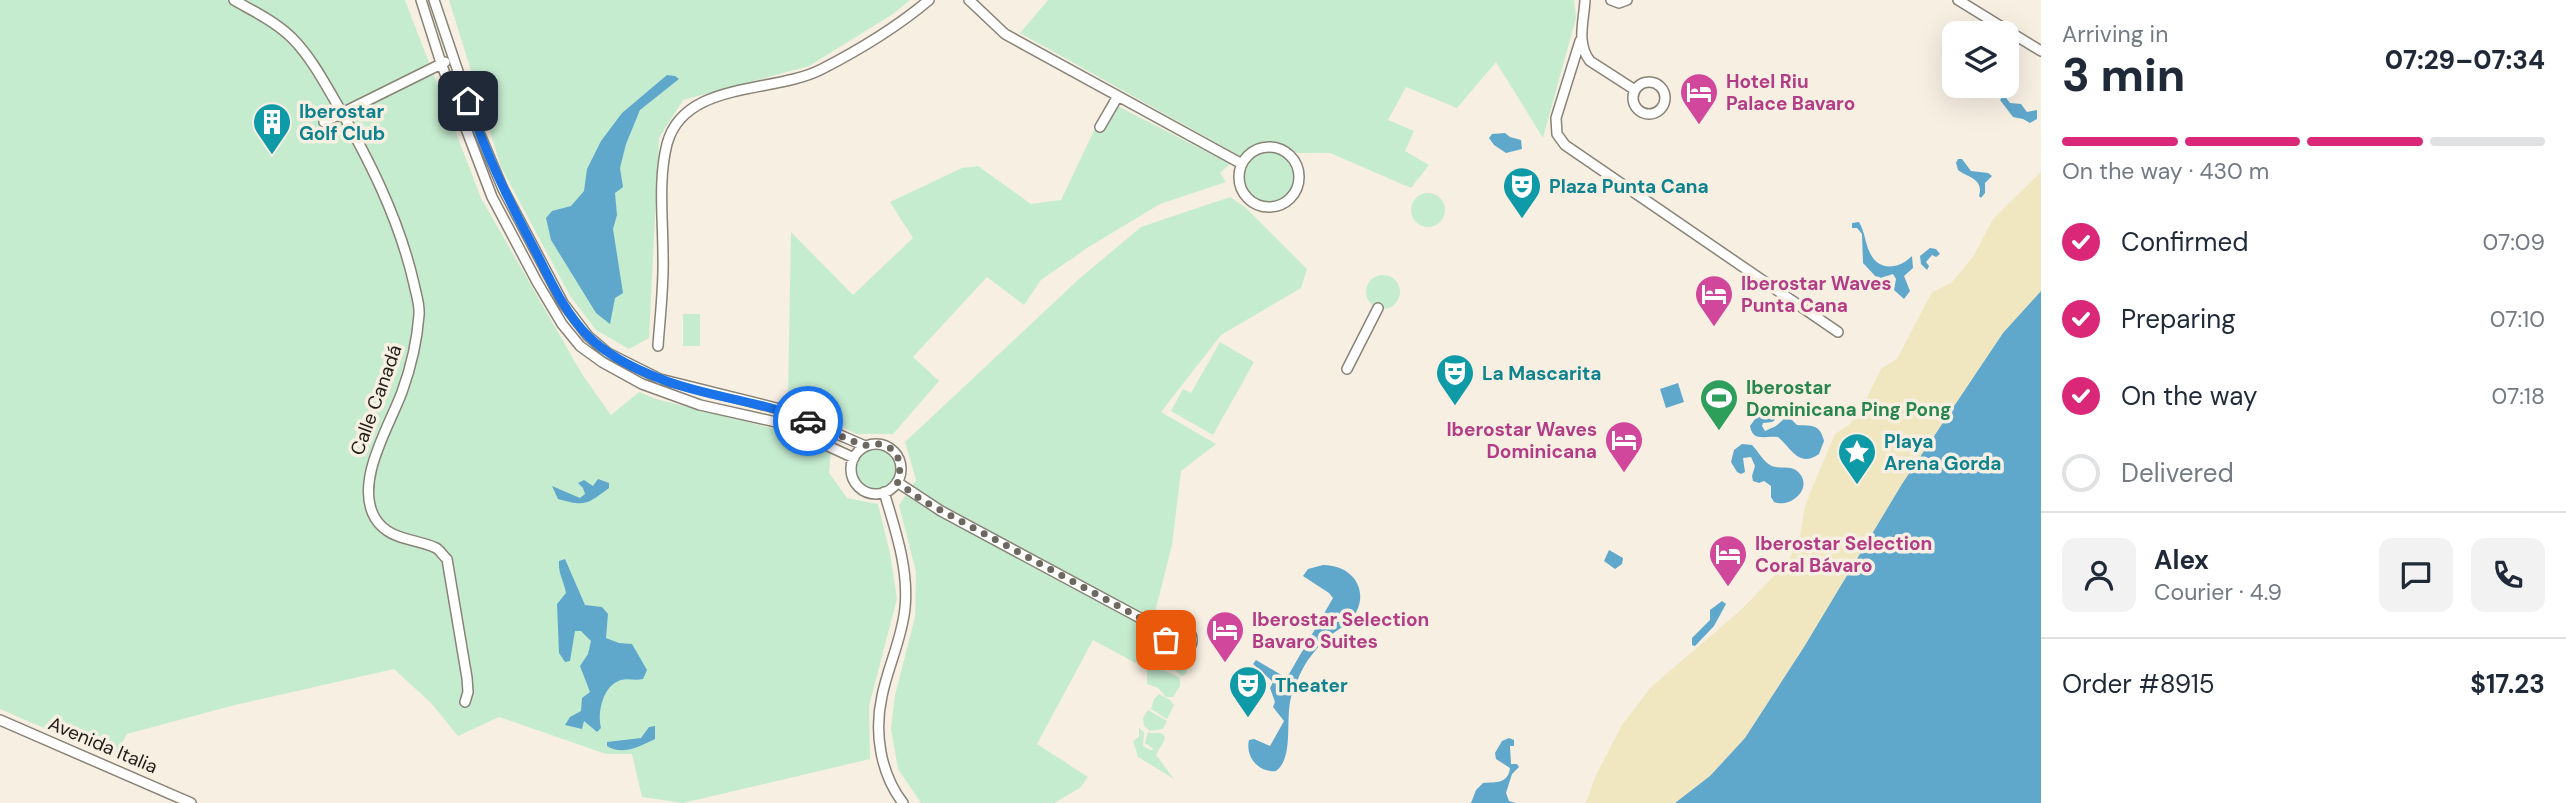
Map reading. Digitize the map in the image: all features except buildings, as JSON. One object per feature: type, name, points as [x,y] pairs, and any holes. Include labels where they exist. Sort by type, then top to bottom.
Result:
[{"type":"street","name":"Calle Canadá","points":[[234,0],[292,38],[318,72],[389,205],[410,268],[420,311],[414,354],[401,394],[370,469],[370,499],[374,517],[386,531],[437,549],[447,559],[467,678],[468,692],[465,702]]},
{"type":"street","points":[[421,0],[441,63],[498,209],[562,324],[580,346],[601,362],[642,384],[701,405],[776,422],[854,457]]},
{"type":"street","points":[[434,0],[476,125],[503,189],[563,303],[588,336],[608,353],[660,379],[780,409],[865,446],[881,444],[894,452],[901,466],[897,482],[884,492],[868,492],[861,488],[852,474],[854,457],[865,446]]},
{"type":"street","points":[[658,346],[664,259],[664,161],[675,125],[691,108],[709,99],[820,71],[890,29],[929,0]]},
{"type":"street","points":[[969,0],[1005,34],[1242,164]]},
{"type":"street","points":[[1585,0],[1580,41],[1556,118],[1557,134],[1565,145],[1839,332]]},
{"type":"street","points":[[1611,0],[1619,3],[1627,0]]},
{"type":"street","points":[[1958,0],[2041,51]]},
{"type":"street","points":[[1580,41],[1590,61],[1635,90]]},
{"type":"street","points":[[324,122],[453,58]]},
{"type":"street","points":[[1100,127],[1118,96]]},
{"type":"street","points":[[1279,148],[1293,158],[1298,167],[1298,187],[1286,202],[1276,206],[1258,205],[1250,201],[1241,187],[1239,178],[1242,164],[1254,151],[1279,148]]},
{"type":"street","points":[[1347,369],[1378,308]]},
{"type":"street","points":[[897,482],[931,505],[1168,633]]},
{"type":"street","points":[[884,492],[904,570],[905,606],[900,641],[882,694],[878,719],[881,761],[903,803]]},
{"type":"street","name":"Avenida Italia","points":[[0,720],[191,803]]},
{"type":"green space","points":[[0,0],[405,0],[481,198],[582,374],[611,415],[639,392],[656,399],[779,430],[831,450],[829,473],[847,498],[878,504],[890,553],[897,599],[869,706],[870,759],[683,803],[642,797],[632,754],[606,754],[499,717],[458,736],[432,704],[394,669],[231,706],[127,734],[113,758],[0,709]]},
{"type":"green space","points":[[449,0],[910,0],[893,14],[809,66],[683,100],[659,138],[649,338],[629,349],[596,330],[570,296],[501,167]]},
{"type":"green space","points":[[1048,0],[1574,0],[1576,18],[1543,138],[1496,62],[1457,108],[1406,87],[1388,120],[1414,131],[1405,151],[1429,165],[1411,188],[1330,153],[1297,153],[1283,145],[1252,146],[1240,156],[1020,33]]},
{"type":"green space","points":[[1108,101],[1230,164],[1220,173],[1226,182],[1160,204],[1087,248],[1041,280],[1024,305],[987,277],[913,357],[939,381],[893,434],[856,434],[788,398],[791,232],[853,295],[913,238],[890,202],[962,168],[978,166],[1031,204],[1061,200]]},
{"type":"green space","points":[[1269,147],[1286,152],[1294,160],[1299,177],[1294,194],[1286,202],[1269,207],[1252,202],[1244,194],[1239,177],[1244,160],[1252,152]]},
{"type":"green space","points":[[1428,193],[1440,198],[1445,210],[1440,222],[1428,227],[1416,222],[1411,210],[1416,198]]},
{"type":"green space","points":[[1230,197],[1246,208],[1307,269],[1301,288],[1221,335],[1161,412],[1216,444],[1181,471],[1172,545],[1154,616],[1156,639],[1139,665],[1093,640],[1037,744],[1088,777],[1080,788],[1054,803],[921,803],[898,769],[891,729],[895,695],[915,617],[916,572],[899,505],[916,480],[905,442],[1079,279],[1141,227]]},
{"type":"green space","points":[[1383,275],[1395,280],[1400,292],[1395,304],[1383,309],[1371,304],[1366,292],[1371,280]]},
{"type":"green space","points":[[683,314],[700,314],[700,346],[683,346]]},
{"type":"green space","points":[[1220,342],[1254,362],[1213,435],[1171,411],[1183,389],[1191,393]]},
{"type":"green space","points":[[876,444],[893,452],[901,469],[893,486],[876,494],[859,486],[851,469],[859,452]]},
{"type":"green space","points":[[1162,652],[1167,654],[1165,663],[1180,657],[1189,659],[1186,674],[1182,676],[1171,667],[1165,668],[1157,664],[1155,656]]},
{"type":"green space","points":[[1153,663],[1180,678],[1180,686],[1173,697],[1166,697],[1158,688],[1147,684],[1147,668]]},
{"type":"green space","points":[[1159,694],[1174,705],[1167,719],[1151,709]]},
{"type":"green space","points":[[1148,710],[1167,721],[1163,729],[1150,731],[1144,726],[1143,718]]},
{"type":"green space","points":[[1139,728],[1144,732],[1143,746],[1150,750],[1154,749],[1145,743],[1148,732],[1161,733],[1164,736],[1156,755],[1174,779],[1138,757],[1133,741],[1139,737]]},
{"type":"sand","name":"Playa Arena Gorda","points":[[2041,172],[2041,291],[2003,333],[1902,484],[1804,647],[1745,738],[1710,776],[1675,803],[1586,803],[1596,775],[1622,725],[1651,687],[1741,610],[1789,560],[1800,536],[1805,507],[1835,434],[1850,424],[1862,408],[1881,369],[1897,359],[1932,292],[1951,283],[1973,257],[1993,219]]},
{"type":"water","points":[[667,75],[679,79],[640,110],[626,144],[620,168],[623,187],[615,193],[617,215],[613,229],[623,293],[615,298],[610,324],[596,313],[551,240],[546,218],[552,211],[571,206],[584,191],[587,169],[601,141],[622,113]]},
{"type":"water","points":[[2006,98],[2010,103],[2021,104],[2027,112],[2037,110],[2037,119],[2030,123],[2013,117],[2000,100]]},
{"type":"water","points":[[1505,133],[1521,140],[1522,149],[1506,153],[1489,138],[1492,134]]},
{"type":"water","points":[[1958,159],[1962,159],[1971,171],[1992,176],[1985,183],[1985,193],[1981,198],[1977,182],[1958,170]]},
{"type":"water","points":[[1859,222],[1870,253],[1879,263],[1895,266],[1912,256],[1913,268],[1904,276],[1910,291],[1904,299],[1894,290],[1896,279],[1893,274],[1878,279],[1863,263],[1862,234],[1857,228],[1852,228],[1852,223]]},
{"type":"water","points":[[1930,248],[1936,249],[1940,254],[1936,257],[1932,255],[1926,262],[1929,266],[1927,270],[1921,264],[1920,256]]},
{"type":"water","points":[[2041,291],[2041,803],[1675,803],[1710,776],[1745,738],[1804,647],[1902,484],[2003,333]]},
{"type":"water","points":[[1678,383],[1684,402],[1666,408],[1660,389]]},
{"type":"water","points":[[1763,408],[1775,412],[1775,420],[1763,423],[1765,431],[1785,418],[1797,425],[1817,428],[1824,441],[1819,454],[1812,458],[1801,458],[1778,437],[1754,435],[1750,426]]},
{"type":"water","points":[[1742,444],[1752,445],[1770,465],[1797,471],[1804,483],[1799,495],[1788,502],[1774,502],[1771,486],[1764,481],[1753,481],[1755,466],[1751,457],[1743,458],[1745,472],[1737,472],[1731,462],[1734,450]]},
{"type":"water","points":[[598,479],[609,483],[609,488],[586,503],[558,499],[552,486],[580,498],[585,494],[578,483],[584,480],[593,486]]},
{"type":"water","points":[[1609,550],[1623,558],[1622,564],[1615,569],[1604,561]]},
{"type":"water","points":[[565,559],[585,605],[602,607],[608,614],[606,638],[632,644],[647,670],[643,679],[621,680],[610,688],[603,700],[601,728],[597,732],[584,721],[582,729],[565,725],[570,717],[581,711],[582,698],[590,692],[580,666],[588,654],[591,641],[581,631],[575,631],[570,661],[565,662],[559,653],[557,604],[566,593],[559,561]]},
{"type":"water","points":[[1323,565],[1334,566],[1351,576],[1360,591],[1360,600],[1351,620],[1323,642],[1305,665],[1290,703],[1285,756],[1276,771],[1270,771],[1259,767],[1251,758],[1249,740],[1254,739],[1270,746],[1284,721],[1273,707],[1275,702],[1270,688],[1273,682],[1253,664],[1256,660],[1285,677],[1289,674],[1333,598],[1303,576],[1308,569]]},
{"type":"water","points":[[1722,601],[1726,604],[1714,626],[1695,646],[1692,645],[1692,638],[1710,620],[1710,610]]},
{"type":"water","points":[[655,726],[655,739],[631,749],[619,750],[607,746],[607,742],[641,738],[649,727]]},
{"type":"water","points":[[1509,738],[1514,740],[1514,746],[1510,746],[1511,764],[1517,764],[1519,767],[1512,774],[1506,793],[1509,801],[1516,803],[1471,803],[1476,790],[1483,783],[1501,781],[1507,777],[1510,768],[1496,759],[1495,753],[1502,741]]},
{"type":"way so far","points":[[808,421],[865,446],[881,444],[888,447],[899,459],[901,466],[897,482],[922,500],[1168,633],[1166,640]]},
{"type":"place","name":"Hotel Riu Palace Bavaro","points":[[1699,126]]},
{"type":"place","name":"Iberostar Golf Club","points":[[272,156]]},
{"type":"place","name":"Plaza Punta Cana","points":[[1522,220]]},
{"type":"place","name":"Iberostar Waves Punta Cana","points":[[1714,328]]},
{"type":"place","name":"La Mascarita","points":[[1455,407]]},
{"type":"place","name":"Iberostar Dominicana Ping Pong","points":[[1719,432]]},
{"type":"place","name":"Iberostar Waves Dominicana","points":[[1624,474]]},
{"type":"place","name":"Playa Arena Gorda","points":[[1857,486]]},
{"type":"place","name":"Iberostar Selection Coral Bávaro","points":[[1728,588]]},
{"type":"place","name":"Iberostar Selection Bavaro Suites","points":[[1225,664]]},
{"type":"place","name":"Theater","points":[[1248,719]]},
{"type":"route","points":[[468,101],[496,174],[524,231],[563,303],[588,336],[608,353],[660,379],[780,409],[808,421]]}]
